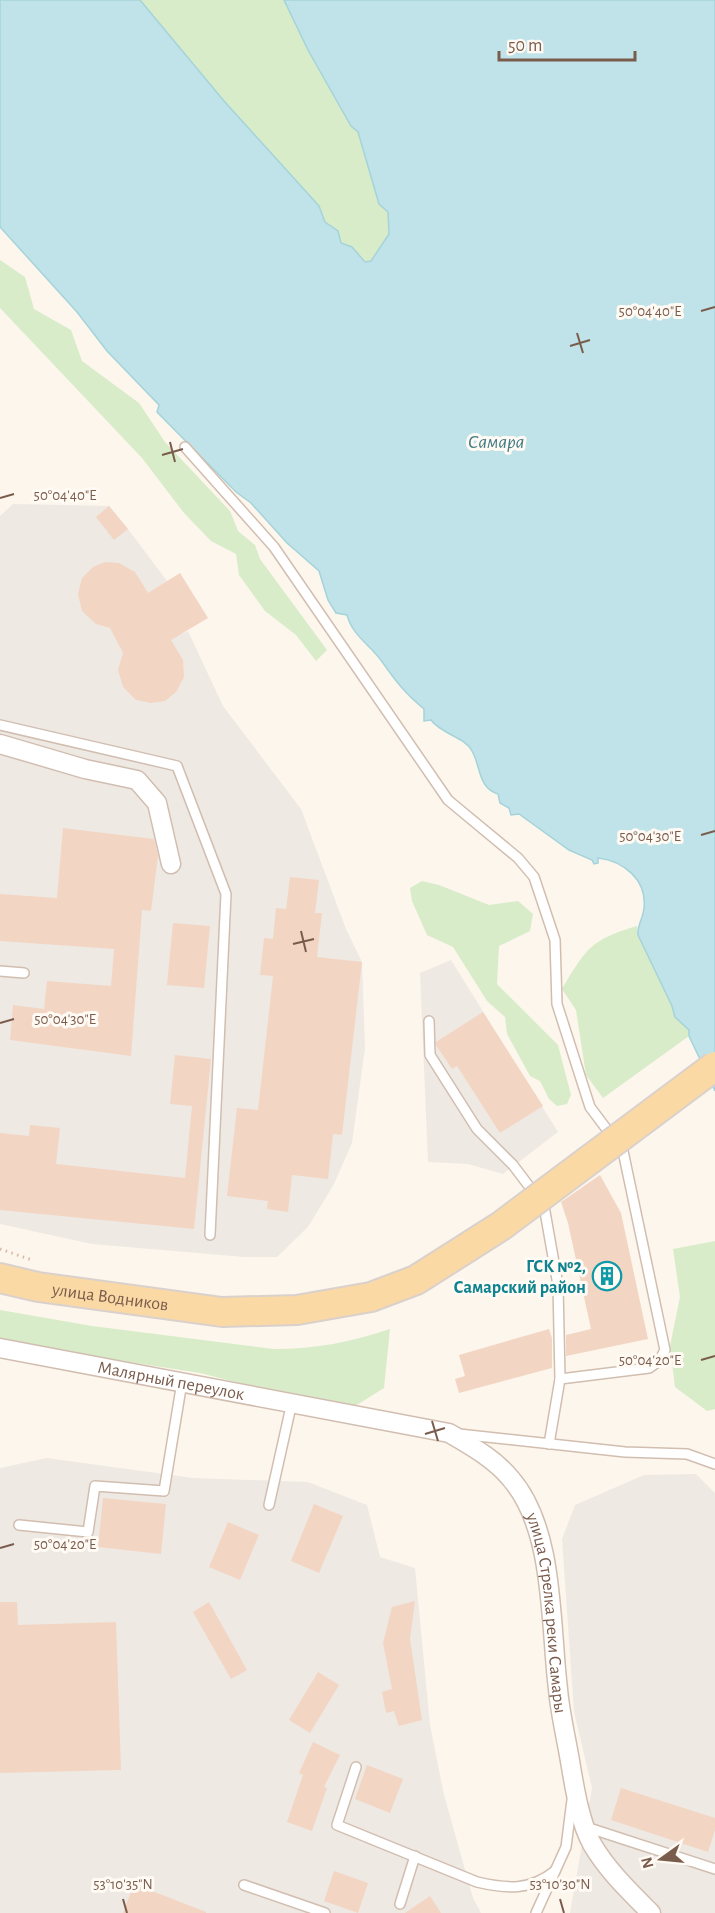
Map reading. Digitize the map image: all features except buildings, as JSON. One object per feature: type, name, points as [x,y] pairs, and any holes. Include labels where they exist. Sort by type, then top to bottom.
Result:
[{"type":"main road","name":"улица Водников","points":[[0,1278],[38,1287],[222,1312],[297,1310],[371,1297],[416,1280],[501,1226],[715,1066]]},
{"type":"street","points":[[0,744],[85,770],[137,780],[157,803],[171,864]]},
{"type":"street","name":"Малярный переулок","points":[[0,1348],[343,1411]]},
{"type":"street","name":"улица Стрелка реки Самары","points":[[343,1411],[449,1433],[482,1453],[511,1479],[528,1504],[540,1536],[558,1691],[574,1786],[586,1827],[591,1843],[627,1889],[651,1913]]},
{"type":"lane","points":[[185,447],[274,547],[448,800],[518,858],[534,878],[555,940],[557,1004],[590,1107],[623,1151],[665,1350],[659,1361],[649,1368],[560,1378]]},
{"type":"lane","points":[[0,725],[177,766],[226,894],[210,1235]]},
{"type":"lane","points":[[0,971],[24,973]]},
{"type":"lane","points":[[429,1021],[430,1055],[477,1129],[513,1165],[544,1206],[558,1286],[560,1378],[549,1444]]},
{"type":"lane","points":[[19,1525],[88,1532],[94,1486],[164,1491],[182,1382]]},
{"type":"lane","points":[[269,1505],[292,1402]]},
{"type":"lane","points":[[449,1433],[625,1452],[687,1454],[715,1464]]},
{"type":"lane","points":[[356,1767],[337,1825],[477,1882],[495,1886],[519,1888],[532,1886],[555,1871]]},
{"type":"lane","points":[[536,1913],[566,1846],[574,1786]]},
{"type":"lane","points":[[586,1827],[715,1869]]},
{"type":"lane","points":[[400,1904],[415,1856]]},
{"type":"lane","points":[[244,1885],[325,1913]]},
{"type":"shaded area","points":[[13,504],[109,506],[128,529],[167,581],[154,590],[181,634],[188,631],[223,706],[301,809],[346,929],[362,962],[365,1048],[352,1143],[334,1184],[308,1227],[277,1257],[244,1257],[92,1244],[0,1224],[0,516]]},
{"type":"shaded area","points":[[451,960],[558,1132],[503,1174],[468,1164],[428,1162],[420,973]]},
{"type":"shaded area","points":[[47,1458],[193,1478],[308,1482],[367,1505],[380,1557],[415,1568],[430,1725],[444,1795],[473,1898],[481,1913],[0,1913],[0,1468]]},
{"type":"shaded area","points":[[696,1474],[715,1493],[715,1913],[570,1913],[592,1788],[574,1712],[562,1539],[575,1505],[644,1475]]},
{"type":"green space","points":[[140,0],[284,0],[308,50],[351,126],[358,132],[379,203],[388,212],[389,234],[371,261],[365,262],[352,247],[341,243],[338,232],[325,222],[319,206],[224,101]]},
{"type":"green space","points":[[0,260],[25,277],[34,309],[71,330],[82,361],[139,403],[165,442],[230,511],[238,531],[255,545],[260,559],[327,650],[316,661],[296,635],[265,611],[239,575],[236,554],[211,541],[184,513],[142,458],[0,308]]},
{"type":"green space","points":[[422,881],[439,885],[489,905],[518,901],[533,914],[530,931],[499,946],[497,984],[558,1045],[571,1095],[567,1104],[557,1106],[549,1099],[540,1081],[530,1076],[507,1034],[505,1017],[487,1001],[453,947],[427,935],[412,901],[410,888]]},
{"type":"green space","points":[[637,926],[638,935],[675,1017],[689,1030],[689,1036],[603,1098],[586,1075],[576,1010],[562,989],[591,947],[609,936]]},
{"type":"green space","points":[[715,1241],[715,1409],[707,1411],[675,1387],[670,1346],[680,1297],[673,1249]]},
{"type":"green space","points":[[0,1310],[92,1326],[274,1349],[333,1344],[390,1329],[384,1388],[352,1408],[294,1397],[200,1373],[0,1342]]},
{"type":"water","name":"Самара","points":[[0,0],[140,0],[224,101],[319,206],[325,222],[338,231],[341,243],[352,247],[365,262],[371,261],[389,234],[388,212],[379,204],[358,132],[351,126],[308,50],[284,0],[715,0],[715,1091],[689,1036],[689,1030],[675,1017],[638,935],[644,898],[638,881],[617,863],[598,858],[598,863],[594,864],[592,860],[569,850],[519,814],[511,815],[509,808],[500,803],[498,794],[483,782],[469,746],[435,725],[431,720],[424,721],[424,709],[402,688],[353,629],[347,615],[336,613],[328,600],[319,571],[287,543],[251,503],[236,492],[157,412],[159,405],[107,351],[77,312],[0,227]]},
{"type":"place","name":"ГСК №2, Самарский район","points":[[607,1276]]}]
